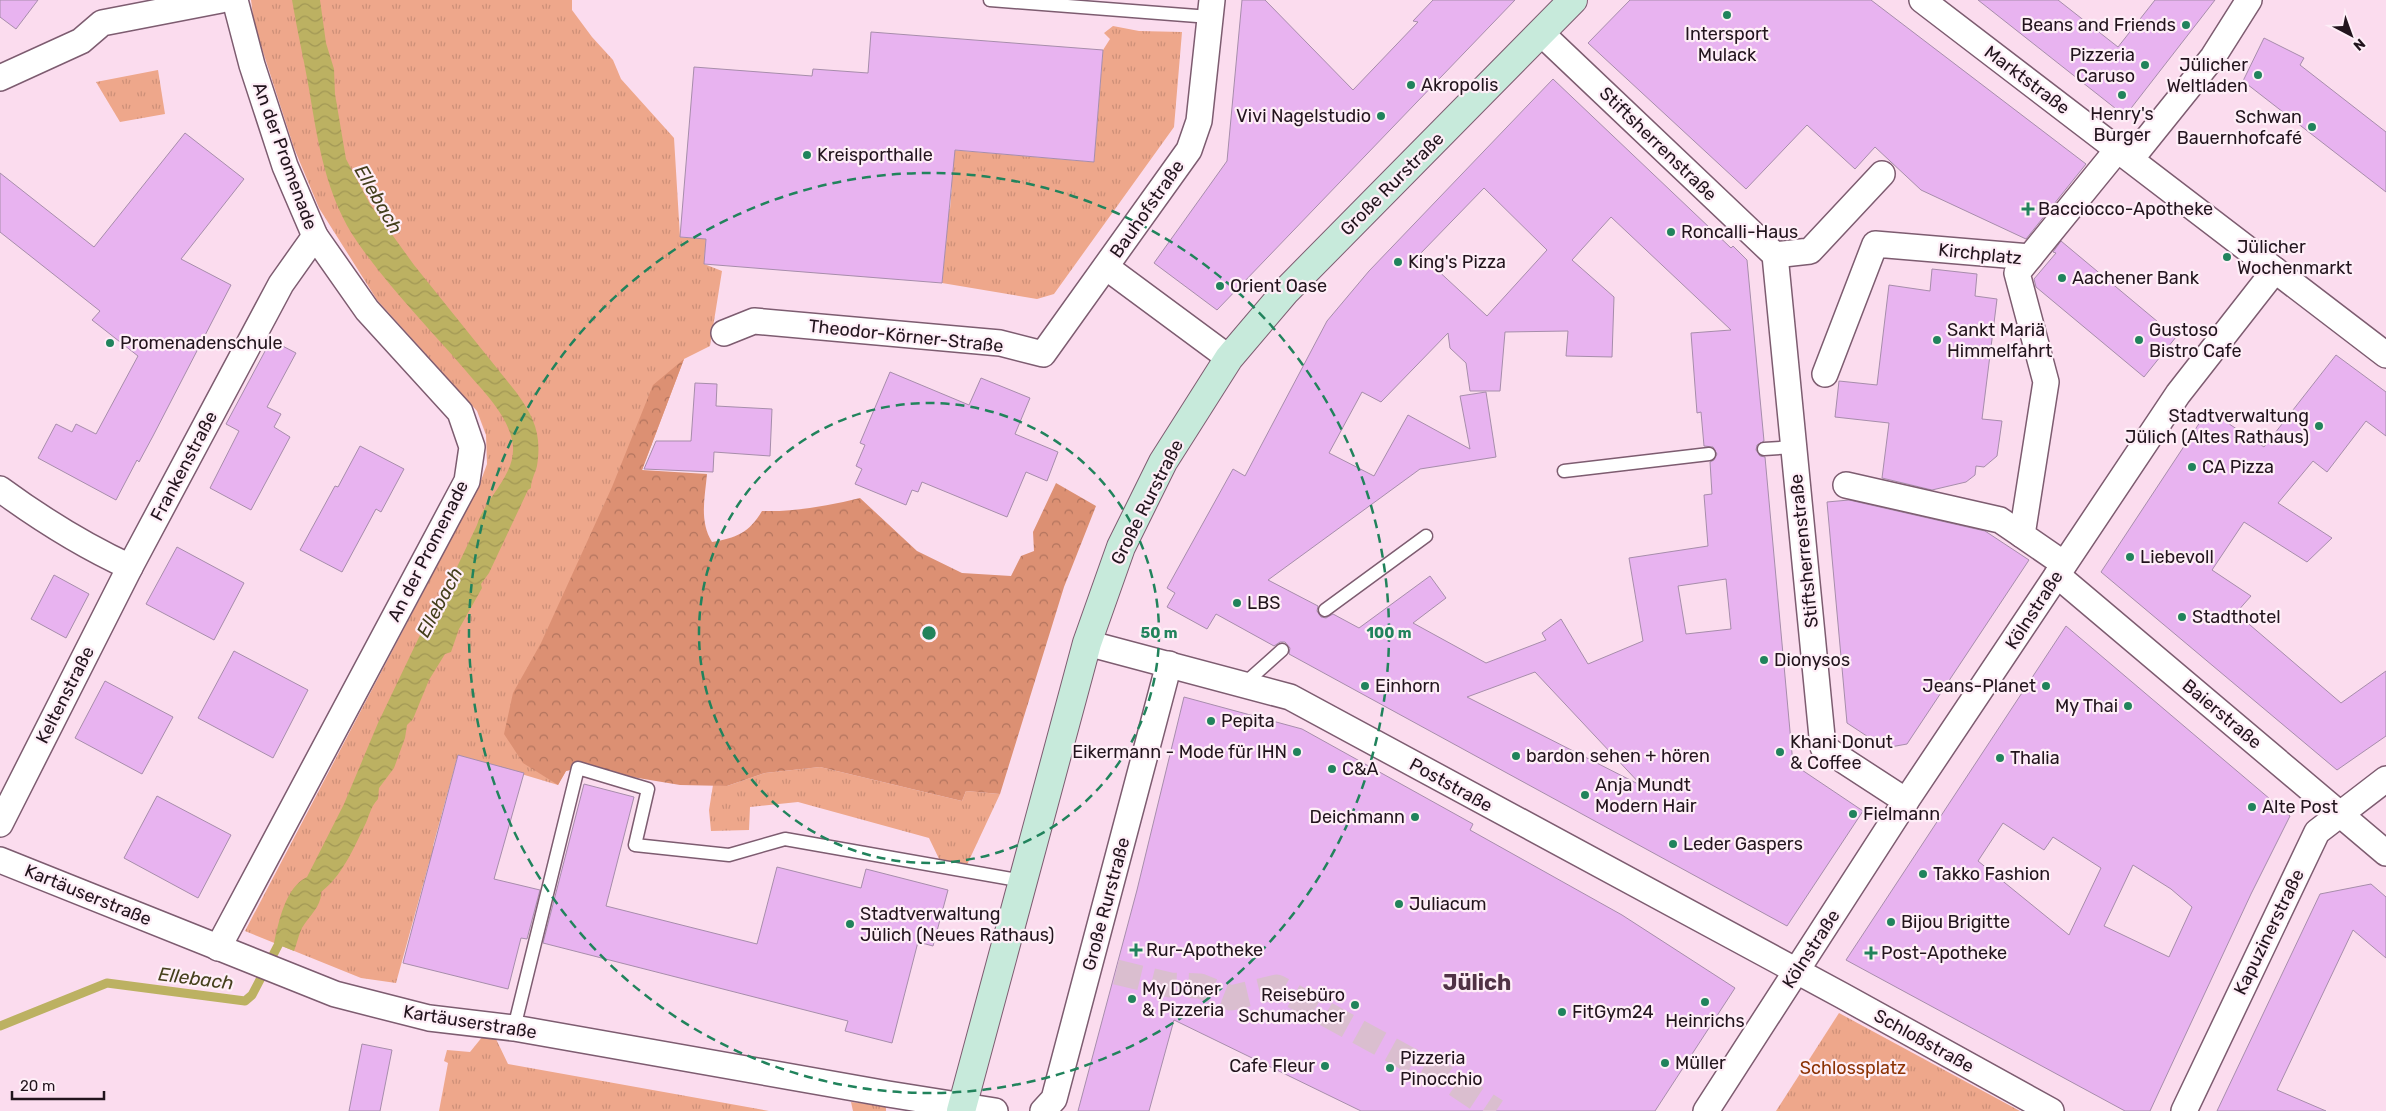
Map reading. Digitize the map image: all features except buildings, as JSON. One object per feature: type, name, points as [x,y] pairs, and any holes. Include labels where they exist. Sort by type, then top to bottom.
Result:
[{"type":"main road","name":"Große Rurstraße","points":[[962,1109],[1087,643],[1121,548],[1163,462],[1229,358],[1285,292],[1573,0]]},
{"type":"street","points":[[0,78],[81,41],[102,23],[221,0]]},
{"type":"street","name":"An der Promenade","points":[[218,948],[467,481],[472,447],[460,412],[368,310],[315,236],[285,166],[252,65],[235,0]]},
{"type":"street","name":"Marktstraße","points":[[1922,0],[2125,154]]},
{"type":"street","points":[[2030,257],[2213,57],[2249,0]]},
{"type":"street","name":"Bauhofstraße","points":[[1211,9],[1199,121],[1189,150],[1106,267],[1229,358]]},
{"type":"street","name":"Stiftsherrenstraße","points":[[1542,33],[1775,255],[1823,747],[1906,801]]},
{"type":"street","points":[[2125,154],[2386,355]]},
{"type":"street","points":[[1775,255],[1810,251],[1882,174]]},
{"type":"street","name":"Frankenstraße","points":[[130,566],[281,284],[315,236]]},
{"type":"street","name":"Kirchplatz","points":[[1825,374],[1874,244],[2030,257]]},
{"type":"street","name":"Kirchplatz","points":[[2022,536],[2046,382],[2017,273],[2030,257]]},
{"type":"street","name":"Theodor-Körner-Straße","points":[[724,333],[754,321],[1000,342],[1043,354],[1106,267]]},
{"type":"street","name":"Kölnstraße","points":[[1706,1111],[1906,801],[2178,394],[2275,270]]},
{"type":"street","points":[[1846,485],[2000,520],[2022,536],[2061,570]]},
{"type":"street","points":[[0,489],[32,513],[94,550],[130,566]]},
{"type":"street","name":"Keltenstraße","points":[[0,824],[130,566]]},
{"type":"street","name":"Baierstraße","points":[[2061,570],[2386,854]]},
{"type":"street","name":"Poststraße","points":[[1087,643],[1290,697],[1796,972]]},
{"type":"street","name":"Große Rurstraße","points":[[1043,1111],[1054,1099],[1169,664]]},
{"type":"street","name":"Kapuzinerstraße","points":[[2184,1111],[2317,832],[2386,779]]},
{"type":"street","name":"Kartäuserstraße","points":[[0,860],[335,994],[430,1018],[514,1028],[962,1109]]},
{"type":"street","name":"Schloßstraße","points":[[1796,972],[2051,1111]]},
{"type":"street","points":[[962,1109],[995,1111]]},
{"type":"lane","points":[[990,0],[1211,9]]},
{"type":"lane","points":[[1764,449],[1794,447]]},
{"type":"lane","points":[[1564,471],[1709,454]]},
{"type":"lane","points":[[1325,610],[1426,536]]},
{"type":"lane","points":[[1244,684],[1282,650]]},
{"type":"lane","points":[[514,1028],[578,768],[648,789],[635,845],[729,855],[785,839],[1023,881]]},
{"type":"green space","points":[[251,0],[572,0],[572,10],[592,37],[613,60],[621,79],[674,138],[680,237],[706,239],[704,264],[722,271],[710,346],[684,359],[642,470],[578,768],[566,771],[558,785],[458,755],[433,846],[454,852],[450,868],[429,863],[396,983],[361,978],[245,931],[479,486],[487,464],[486,435],[477,411],[377,300],[319,208],[294,148],[254,24]]},
{"type":"green space","points":[[1113,26],[1139,31],[1182,32],[1174,127],[1054,294],[1037,299],[942,283],[947,232],[924,207],[950,209],[952,186],[928,148],[1094,162],[1103,50],[1110,39],[1104,33]]},
{"type":"green space","points":[[158,70],[165,114],[120,122],[96,82]]},
{"type":"green space","points":[[684,359],[642,470],[707,474],[704,517],[705,526],[712,542],[728,539],[741,533],[752,525],[762,511],[787,511],[811,508],[860,498],[917,551],[962,573],[1011,576],[1021,556],[1034,551],[1033,532],[1056,483],[1096,506],[1064,587],[1000,794],[966,791],[962,801],[820,767],[765,773],[727,786],[680,785],[578,768],[566,771],[558,785],[523,763],[504,734],[513,693],[541,643],[612,487],[653,385]]},
{"type":"green space","points":[[820,767],[962,801],[966,791],[1000,794],[965,869],[942,865],[929,838],[798,802],[750,807],[749,830],[711,831],[709,810],[713,785],[727,786],[765,773]]},
{"type":"green space","name":"Schlossplatz","points":[[1839,1013],[2020,1111],[1776,1111]]},
{"type":"green space","points":[[483,1036],[496,1039],[508,1064],[769,1111],[439,1111],[448,1063],[444,1061],[447,1050],[470,1052]]},
{"type":"green space","points":[[851,1102],[886,1106],[886,1111],[853,1111]]},
{"type":"water","points":[[292,0],[320,0],[326,43],[334,69],[335,94],[346,159],[370,204],[414,265],[516,392],[532,418],[538,444],[537,466],[531,488],[528,490],[489,573],[481,584],[482,588],[459,629],[451,652],[445,654],[429,680],[413,719],[407,725],[405,738],[394,768],[379,788],[378,799],[371,809],[366,824],[335,879],[321,892],[319,902],[302,928],[294,951],[274,943],[284,906],[293,889],[307,877],[344,804],[378,723],[421,633],[429,626],[481,514],[507,472],[512,460],[513,449],[508,427],[492,401],[370,260],[347,225],[338,207],[320,149]]},
{"type":"waterway","name":"Ellebach","points":[[0,1026],[107,983],[245,1001],[252,995],[284,934]]},
{"type":"tunnel","points":[[1116,972],[1170,985],[1200,986],[1231,998],[1277,987],[1408,1059],[1434,1070],[1496,1111]]},
{"type":"place","name":"Intersport Mulack","points":[[1727,15]]},
{"type":"place","name":"Beans and Friends","points":[[2186,25]]},
{"type":"place","name":"Pizzeria Caruso","points":[[2145,65]]},
{"type":"place","name":"Jülicher Weltladen","points":[[2258,75]]},
{"type":"place","name":"Akropolis","points":[[1411,85]]},
{"type":"place","name":"Henry's Burger","points":[[2122,95]]},
{"type":"place","name":"Vivi Nagelstudio","points":[[1381,116]]},
{"type":"place","name":"Schwan Bauernhofcafé","points":[[2312,127]]},
{"type":"place","name":"Kreisporthalle","points":[[807,155]]},
{"type":"place","name":"Bacciocco-Apotheke","points":[[2028,209]]},
{"type":"place","name":"Roncalli-Haus","points":[[1671,232]]},
{"type":"place","name":"Jülicher Wochenmarkt","points":[[2227,257]]},
{"type":"place","name":"King's Pizza","points":[[1398,262]]},
{"type":"place","name":"Aachener Bank","points":[[2062,278]]},
{"type":"place","name":"Orient Oase","points":[[1220,286]]},
{"type":"place","name":"Sankt Mariä Himmelfahrt","points":[[1937,340]]},
{"type":"place","name":"Gustoso Bistro Cafe","points":[[2139,340]]},
{"type":"place","name":"Promenadenschule","points":[[110,343]]},
{"type":"place","name":"Stadtverwaltung Jülich (Altes Rathaus)","points":[[2319,426]]},
{"type":"place","name":"CA Pizza","points":[[2192,467]]},
{"type":"place","name":"Liebevoll","points":[[2130,557]]},
{"type":"place","name":"LBS","points":[[1237,603]]},
{"type":"place","name":"Stadthotel","points":[[2182,617]]},
{"type":"place","name":"Dionysos","points":[[1764,660]]},
{"type":"place","name":"Einhorn","points":[[1365,686]]},
{"type":"place","name":"Jeans-Planet","points":[[2046,686]]},
{"type":"place","name":"My Thai","points":[[2128,706]]},
{"type":"place","name":"Pepita","points":[[1211,721]]},
{"type":"place","name":"Eikermann - Mode für IHN","points":[[1297,752]]},
{"type":"place","name":"Khani Donut & Coffee","points":[[1780,752]]},
{"type":"place","name":"bardon sehen + hören","points":[[1516,756]]},
{"type":"place","name":"Thalia","points":[[2000,758]]},
{"type":"place","name":"C&A","points":[[1332,769]]},
{"type":"place","name":"Anja Mundt Modern Hair","points":[[1585,795]]},
{"type":"place","name":"Alte Post","points":[[2252,807]]},
{"type":"place","name":"Fielmann","points":[[1853,814]]},
{"type":"place","name":"Deichmann","points":[[1415,817]]},
{"type":"place","name":"Leder Gaspers","points":[[1673,844]]},
{"type":"place","name":"Takko Fashion","points":[[1923,874]]},
{"type":"place","name":"Juliacum","points":[[1399,904]]},
{"type":"place","name":"Bijou Brigitte","points":[[1891,922]]},
{"type":"place","name":"Stadtverwaltung Jülich (Neues Rathaus)","points":[[850,924]]},
{"type":"place","name":"Rur-Apotheke","points":[[1136,950]]},
{"type":"place","name":"Post-Apotheke","points":[[1871,953]]},
{"type":"place","name":"My Döner & Pizzeria","points":[[1132,999]]},
{"type":"place","name":"Heinrichs","points":[[1705,1002]]},
{"type":"place","name":"Reisebüro Schumacher","points":[[1355,1005]]},
{"type":"place","name":"FitGym24","points":[[1562,1012]]},
{"type":"place","name":"Müller","points":[[1665,1063]]},
{"type":"place","name":"Cafe Fleur","points":[[1325,1066]]},
{"type":"place","name":"Pizzeria Pinocchio","points":[[1390,1068]]},
{"type":"district","name":"Jülich","points":[[1477,982]]}]
